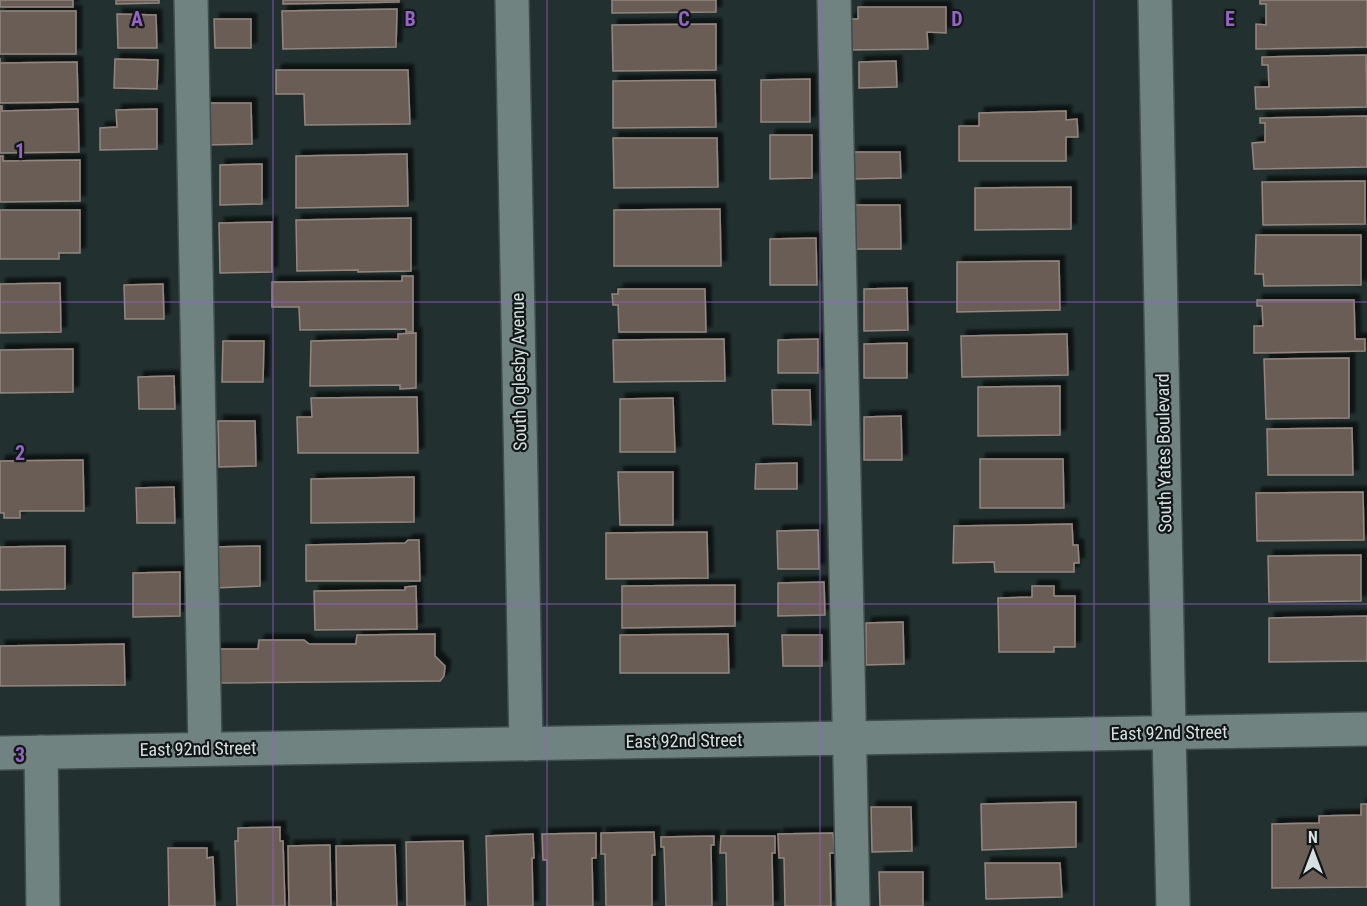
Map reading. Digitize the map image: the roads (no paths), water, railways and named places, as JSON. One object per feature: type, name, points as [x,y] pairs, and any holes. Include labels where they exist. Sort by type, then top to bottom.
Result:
[{"type":"street","points":[[191,0],[206,749]]},
{"type":"street","name":"South Oglesby Avenue","points":[[512,0],[526,744]]},
{"type":"street","points":[[834,0],[853,906]]},
{"type":"street","name":"South Yates Boulevard","points":[[1155,0],[1173,906]]},
{"type":"street","name":"East 92nd Street","points":[[0,753],[1367,729]]},
{"type":"street","points":[[40,752],[43,906]]}]
